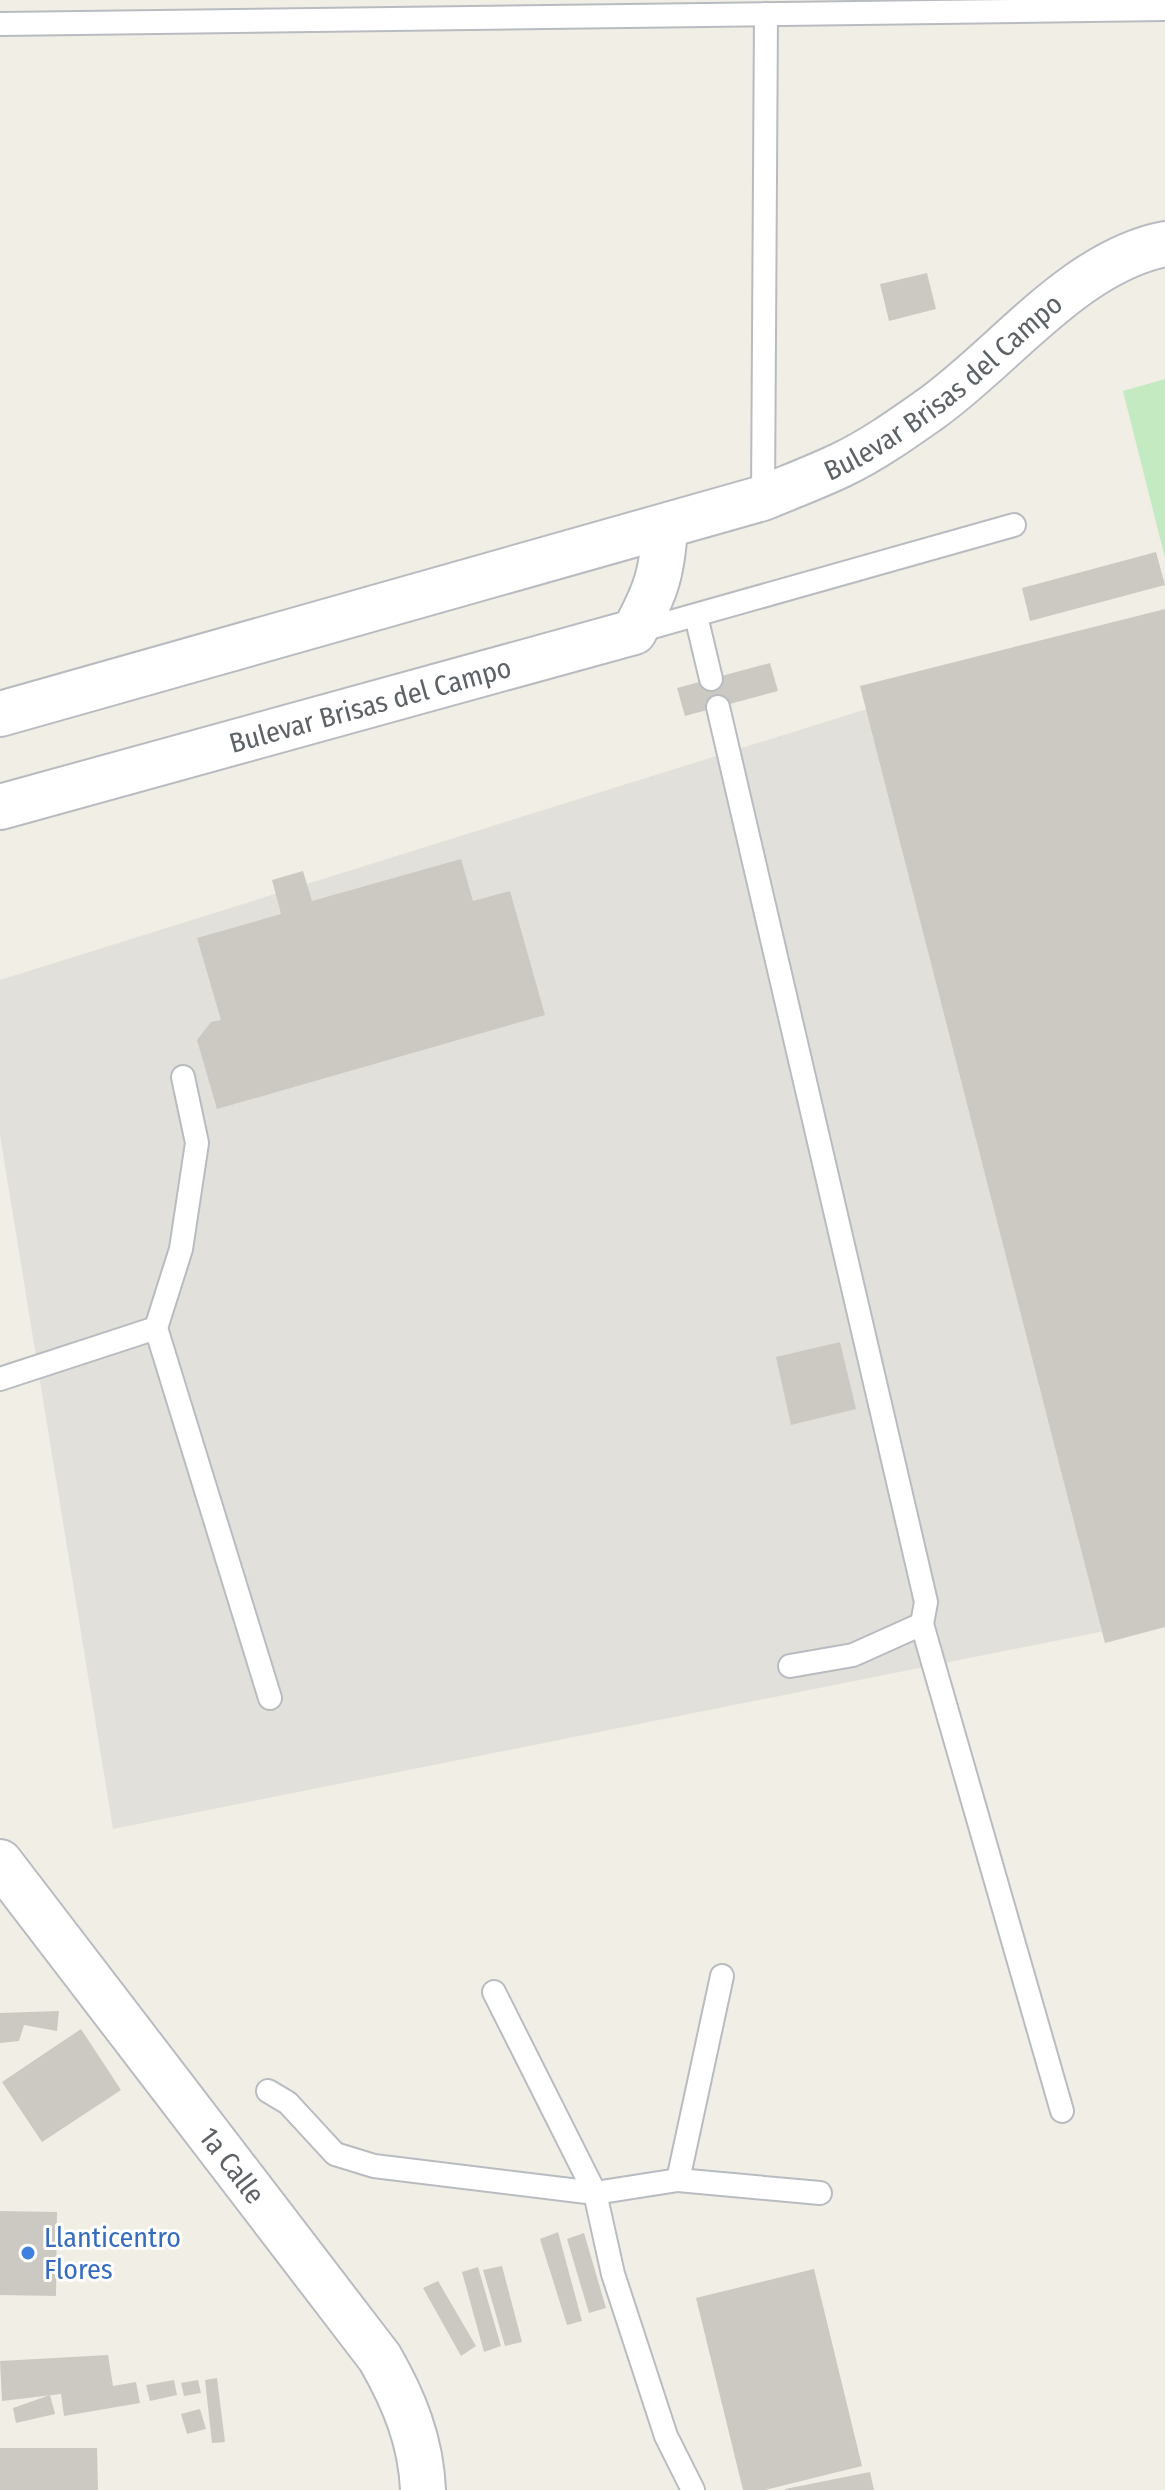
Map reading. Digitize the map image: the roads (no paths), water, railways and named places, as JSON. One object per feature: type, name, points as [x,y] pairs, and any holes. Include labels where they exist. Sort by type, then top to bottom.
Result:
[{"type":"street","name":"Bulevar Brisas del Campo","points":[[0,714],[763,498],[844,464],[918,417],[1098,271],[1147,247],[1165,244]]},
{"type":"street","points":[[634,632],[655,592],[663,560],[665,527]]},
{"type":"street","name":"Bulevar Brisas del Campo","points":[[0,807],[634,632]]},
{"type":"street","name":"1a Calle","points":[[0,1862],[380,2358],[400,2393],[415,2432],[423,2490]]},
{"type":"lane","points":[[0,24],[1165,9]]},
{"type":"lane","points":[[763,498],[766,14]]},
{"type":"lane","points":[[634,632],[1014,525]]},
{"type":"lane","points":[[696,616],[711,679]]},
{"type":"lane","points":[[718,707],[926,1602],[922,1624],[1062,2111]]},
{"type":"lane","points":[[183,1077],[197,1143],[181,1249],[156,1328],[270,1698]]},
{"type":"lane","points":[[0,1379],[156,1328]]},
{"type":"lane","points":[[790,1666],[853,1655],[922,1624]]},
{"type":"lane","points":[[678,2180],[722,1976]]},
{"type":"lane","points":[[494,1992],[595,2193],[613,2274],[666,2436],[693,2490]]},
{"type":"lane","points":[[268,2091],[288,2103],[335,2154],[374,2166],[595,2193],[678,2180],[820,2193]]},
{"type":"place","name":"Llanticentro Flores","points":[[28,2253]]}]
